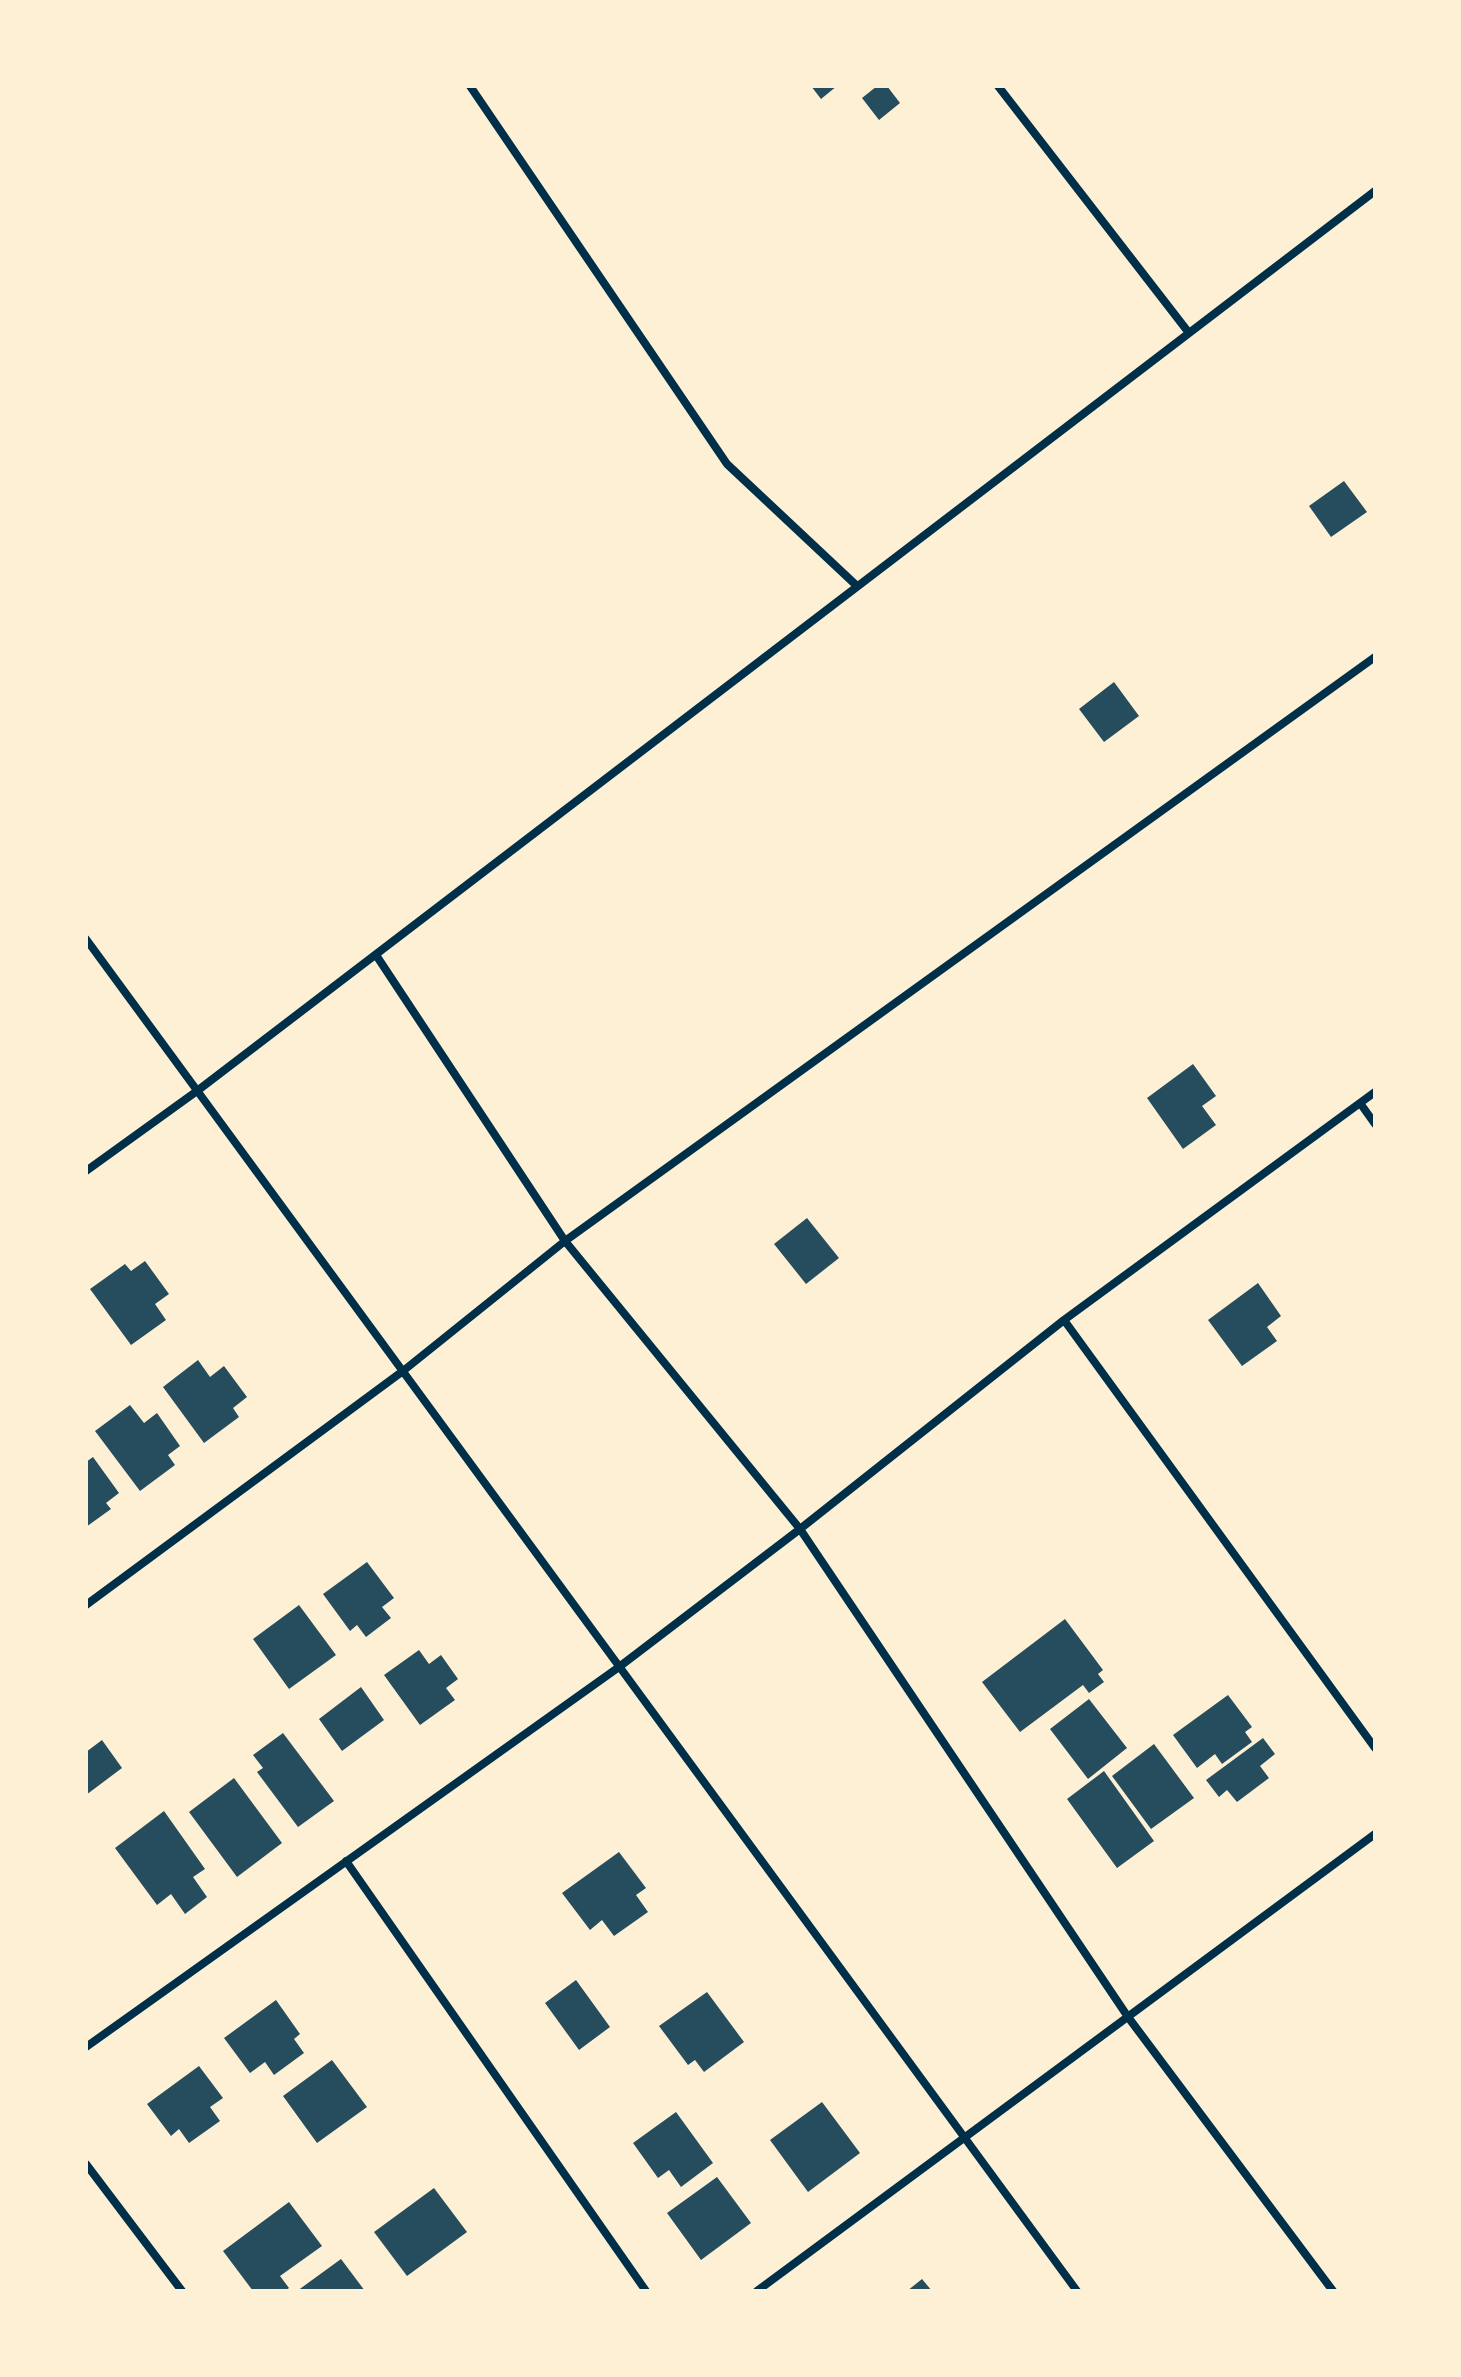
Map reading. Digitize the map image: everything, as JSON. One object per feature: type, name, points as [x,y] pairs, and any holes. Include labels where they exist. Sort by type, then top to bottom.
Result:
[{"type":"street","points":[[470,86],[727,464],[857,586]]},
{"type":"street","points":[[998,86],[1189,333]]},
{"type":"street","points":[[86,1171],[376,955],[1375,191]]},
{"type":"street","points":[[86,1605],[403,1371],[565,1241],[1375,657]]},
{"type":"street","points":[[86,939],[1077,2291]]},
{"type":"street","points":[[376,955],[565,1241],[800,1529],[1128,2017],[1333,2291]]},
{"type":"street","points":[[86,2047],[619,1667],[800,1529],[1064,1320],[1375,1092]]},
{"type":"street","points":[[1360,1103],[1375,1124]]},
{"type":"street","points":[[1064,1320],[1375,1748]]},
{"type":"street","points":[[757,2291],[1375,1834]]},
{"type":"street","points":[[346,1861],[646,2291]]},
{"type":"street","points":[[86,2164],[182,2291]]},
{"type":"building","points":[[811,86],[837,86],[821,99]]},
{"type":"building","points":[[877,86],[887,86],[900,103],[879,120],[862,98]]},
{"type":"building","points":[[1344,481],[1367,512],[1331,537],[1309,506]]},
{"type":"building","points":[[1114,682],[1139,716],[1104,742],[1079,709]]},
{"type":"building","points":[[1193,1064],[1216,1096],[1202,1106],[1216,1125],[1183,1149],[1147,1098]]},
{"type":"building","points":[[807,1218],[839,1258],[806,1284],[774,1244]]},
{"type":"building","points":[[145,1261],[169,1294],[155,1304],[166,1320],[131,1345],[90,1289],[125,1264],[131,1271]]},
{"type":"building","points":[[1258,1283],[1281,1316],[1267,1327],[1277,1341],[1242,1366],[1208,1320]]},
{"type":"building","points":[[198,1360],[210,1377],[224,1366],[247,1397],[233,1408],[239,1417],[204,1443],[163,1387]]},
{"type":"building","points":[[130,1405],[144,1423],[157,1413],[180,1446],[168,1455],[175,1465],[140,1491],[95,1431]]},
{"type":"building","points":[[93,1457],[119,1493],[106,1503],[111,1509],[86,1527],[86,1462]]},
{"type":"building","points":[[367,1562],[394,1598],[382,1607],[391,1618],[366,1637],[357,1625],[350,1631],[323,1594]]},
{"type":"building","points":[[299,1605],[336,1655],[289,1689],[253,1639]]},
{"type":"building","points":[[1065,1619],[1103,1670],[1098,1674],[1104,1682],[1089,1693],[1083,1685],[1020,1732],[982,1682]]},
{"type":"building","points":[[419,1650],[429,1664],[441,1655],[458,1679],[446,1688],[455,1700],[420,1725],[384,1675]]},
{"type":"building","points":[[361,1687],[384,1720],[342,1751],[319,1719]]},
{"type":"building","points":[[1228,1695],[1252,1727],[1245,1732],[1252,1742],[1222,1764],[1215,1754],[1197,1768],[1173,1735]]},
{"type":"building","points":[[1089,1699],[1127,1748],[1088,1779],[1050,1729]]},
{"type":"building","points":[[283,1733],[334,1801],[298,1827],[257,1772],[263,1768],[253,1755]]},
{"type":"building","points":[[1263,1738],[1275,1754],[1260,1766],[1269,1778],[1237,1802],[1227,1790],[1219,1797],[1206,1780]]},
{"type":"building","points":[[102,1740],[122,1768],[86,1795],[86,1752]]},
{"type":"building","points":[[1154,1744],[1194,1798],[1151,1829],[1112,1776]]},
{"type":"building","points":[[1104,1771],[1154,1841],[1117,1868],[1067,1799]]},
{"type":"building","points":[[234,1778],[282,1843],[237,1877],[189,1812]]},
{"type":"building","points":[[164,1811],[205,1869],[193,1877],[207,1897],[185,1914],[171,1894],[157,1905],[115,1848]]},
{"type":"building","points":[[619,1852],[646,1888],[636,1895],[648,1912],[614,1936],[602,1920],[590,1930],[562,1893]]},
{"type":"building","points":[[576,1980],[610,2027],[579,2050],[545,2003]]},
{"type":"building","points":[[707,1992],[744,2042],[704,2072],[695,2060],[688,2065],[659,2026]]},
{"type":"building","points":[[276,2000],[300,2034],[294,2039],[304,2053],[274,2075],[265,2062],[250,2073],[224,2038]]},
{"type":"building","points":[[332,2060],[367,2107],[317,2143],[283,2096]]},
{"type":"building","points":[[199,2066],[223,2098],[210,2107],[220,2121],[189,2143],[179,2129],[171,2136],[147,2104]]},
{"type":"building","points":[[822,2102],[860,2153],[808,2192],[770,2140]]},
{"type":"building","points":[[676,2112],[713,2163],[681,2187],[669,2170],[658,2178],[633,2143]]},
{"type":"building","points":[[717,2177],[751,2223],[701,2260],[667,2213]]},
{"type":"building","points":[[434,2188],[467,2232],[407,2276],[374,2232]]},
{"type":"building","points":[[289,2202],[322,2246],[280,2276],[289,2288],[285,2291],[253,2291],[223,2251]]},
{"type":"building","points":[[341,2259],[365,2291],[297,2291]]},
{"type":"building","points":[[922,2279],[932,2291],[907,2291]]}]
